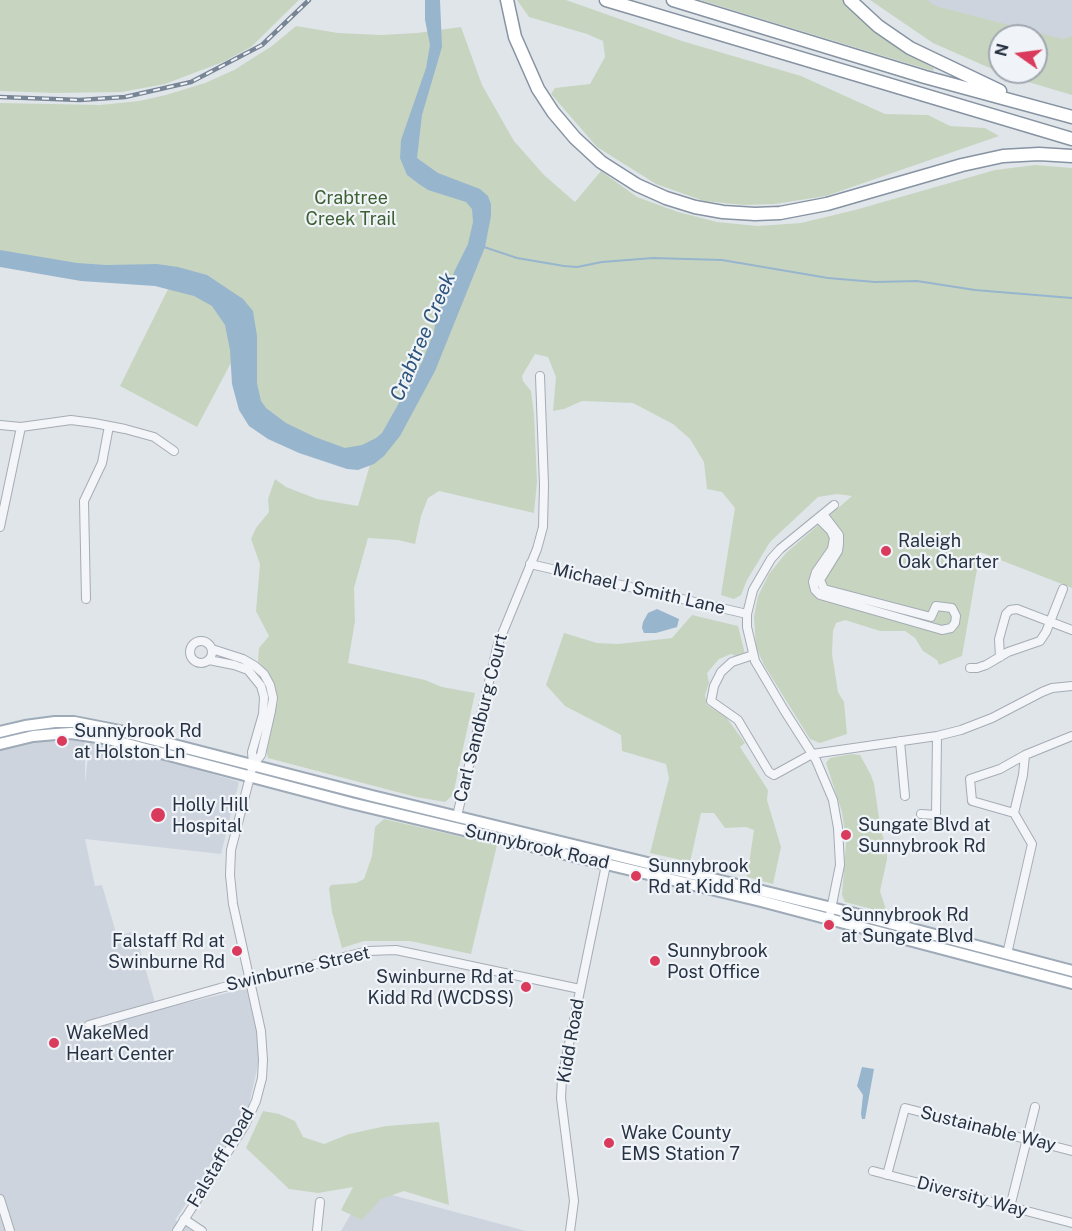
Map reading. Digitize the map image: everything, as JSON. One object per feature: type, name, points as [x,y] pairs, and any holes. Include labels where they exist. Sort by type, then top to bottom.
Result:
[{"type":"highway","points":[[507,0],[515,37],[538,89],[553,112],[575,138],[601,162],[637,185],[666,198],[695,207],[723,212],[780,213],[827,204],[962,165],[1003,156],[1039,154],[1072,156]]},
{"type":"highway","points":[[606,0],[1072,139]]},
{"type":"highway","points":[[673,0],[925,77],[1072,117]]},
{"type":"highway","points":[[850,0],[878,26],[910,48],[1031,105]]},
{"type":"main road","name":"Sunnybrook Road","points":[[0,732],[25,726],[74,722],[128,732],[457,816],[830,919],[1071,975]]},
{"type":"main road","name":"Sunnybrook Road","points":[[0,744],[33,736],[71,733],[119,741],[401,814],[832,908],[1007,954],[1071,975]]},
{"type":"main road","points":[[401,814],[412,813],[447,819],[457,816]]},
{"type":"street","name":"Carl Sandburg Court","points":[[457,816],[498,644],[531,564],[543,527],[540,376]]},
{"type":"street","points":[[0,425],[21,427],[71,420],[154,437],[174,451]]},
{"type":"street","points":[[86,599],[84,501],[102,463],[109,426]]},
{"type":"street","points":[[0,527],[21,427]]},
{"type":"street","points":[[830,919],[840,865],[838,828],[831,794],[812,754],[762,675],[753,655],[747,627],[747,614],[757,581],[771,559],[780,549],[834,506]]},
{"type":"street","points":[[821,516],[839,536],[837,551],[820,580],[824,589],[931,617],[936,606],[952,609],[956,616],[951,628],[942,630],[820,595],[815,590],[813,582],[816,572],[832,549],[834,538],[821,516]]},
{"type":"street","name":"Michael J Smith Lane","points":[[531,564],[747,614]]},
{"type":"street","points":[[970,668],[986,665],[1008,652],[1040,641],[1063,589]]},
{"type":"street","points":[[1000,657],[999,639],[1008,612],[1017,609],[1072,630]]},
{"type":"street","name":"Falstaff Road","points":[[177,1231],[245,1125],[256,1101],[263,1060],[261,1030],[234,912],[230,875],[233,844],[250,776],[261,755],[273,698],[264,674],[255,666],[243,659],[212,650],[202,641],[196,642],[190,648],[190,656],[195,662],[202,663],[209,660],[234,664],[248,670],[261,686],[264,705],[252,752],[254,765]]},
{"type":"street","points":[[209,660],[212,650]]},
{"type":"street","points":[[753,655],[732,662],[721,672],[714,686],[711,701],[738,720],[769,772],[774,775],[812,754],[937,736],[977,725],[1052,688],[1072,686]]},
{"type":"street","points":[[921,814],[936,815],[937,736]]},
{"type":"street","points":[[1014,813],[972,801],[970,779],[1000,769],[1025,755],[1072,736]]},
{"type":"street","points":[[900,741],[905,796]]},
{"type":"street","points":[[1007,954],[1032,844],[1014,813],[1025,755]]},
{"type":"street","name":"Kidd Road","points":[[570,1231],[574,1201],[561,1098],[565,1059],[608,858]]},
{"type":"street","name":"Swinburne Street","points":[[89,1025],[251,980],[368,951],[396,950],[580,989]]},
{"type":"street","points":[[1010,1207],[1035,1107]]},
{"type":"street","name":"Sustainable Way","points":[[887,1175],[905,1108],[1072,1150]]},
{"type":"street","name":"Diversity Way","points":[[873,1171],[1072,1222]]},
{"type":"street","points":[[0,1200],[10,1231]]},
{"type":"street","points":[[317,1231],[320,1202]]},
{"type":"street","points":[[184,1219],[202,1231]]},
{"type":"shaded area","points":[[898,0],[1072,0],[1072,79],[1048,50],[1048,24],[988,24],[988,32]]},
{"type":"shaded area","points":[[34,739],[85,740],[85,783],[90,740],[106,742],[239,782],[221,854],[85,839],[95,886],[102,885],[117,936],[135,931],[157,1010],[244,989],[248,990],[259,1046],[258,1064],[249,1105],[241,1122],[175,1220],[193,1231],[0,1231],[0,748]]},
{"type":"shaded area","points":[[366,1188],[526,1231],[341,1231]]},
{"type":"green space","points":[[0,0],[299,0],[251,47],[223,62],[165,84],[122,92],[54,93],[0,91]]},
{"type":"green space","points":[[517,0],[566,0],[682,41],[801,76],[885,114],[928,115],[950,126],[985,128],[999,136],[826,196],[775,204],[744,205],[704,201],[656,184],[597,147],[551,94],[555,88],[590,84],[605,57],[603,41],[529,17]]},
{"type":"green space","points":[[700,0],[843,0],[878,32],[915,58],[934,68],[933,71]]},
{"type":"green space","points":[[870,0],[927,0],[936,6],[1005,24],[988,24],[988,67],[933,43]]},
{"type":"green space","name":"Crabtree Creek Trail","points":[[296,26],[338,33],[381,35],[461,27],[482,85],[514,141],[544,175],[575,202],[601,171],[637,197],[678,212],[717,222],[758,226],[801,223],[995,170],[1035,165],[1072,168],[1072,588],[980,552],[962,656],[939,665],[937,660],[923,651],[915,638],[905,631],[880,631],[845,620],[836,623],[833,631],[832,654],[838,692],[844,702],[847,734],[820,743],[810,739],[764,665],[756,647],[754,617],[758,596],[769,574],[786,553],[852,496],[837,494],[818,497],[770,542],[747,580],[741,595],[734,599],[721,595],[735,508],[722,492],[707,489],[704,462],[690,439],[673,424],[633,403],[582,401],[553,411],[556,377],[548,357],[535,354],[522,376],[531,391],[534,415],[537,482],[534,513],[439,491],[428,498],[421,516],[415,544],[398,540],[368,538],[354,588],[355,621],[348,663],[475,693],[453,795],[445,802],[416,797],[268,758],[266,749],[278,701],[269,673],[258,661],[259,648],[269,636],[256,611],[260,564],[251,539],[256,528],[269,512],[268,499],[275,479],[286,487],[317,499],[358,506],[371,461],[263,432],[241,344],[197,427],[120,386],[173,279],[0,254],[0,103],[100,105],[139,101],[166,95],[205,83],[234,70],[272,46]]},
{"type":"green space","points":[[1048,35],[1062,39],[1072,36],[1072,95],[1035,84],[1048,84]]},
{"type":"green space","points":[[692,615],[738,626],[745,654],[736,656],[731,654],[719,659],[707,673],[709,683],[705,695],[707,705],[726,717],[745,743],[740,747],[768,790],[767,800],[781,847],[773,884],[747,877],[754,830],[746,827],[725,828],[714,813],[701,813],[690,862],[650,853],[669,778],[666,764],[622,751],[621,735],[565,706],[546,685],[564,633],[597,643],[618,644],[672,638]]},
{"type":"green space","points":[[851,754],[860,755],[874,784],[881,831],[887,848],[880,891],[887,913],[845,902],[842,895],[846,842],[842,812],[826,763],[830,758]]},
{"type":"green space","points":[[384,819],[497,845],[471,954],[410,941],[364,941],[342,948],[332,912],[329,888],[331,885],[356,883],[364,879],[372,856],[375,827]]},
{"type":"green space","points":[[263,1111],[279,1114],[295,1121],[303,1137],[324,1144],[349,1134],[386,1126],[439,1122],[449,1205],[404,1191],[381,1199],[362,1220],[341,1210],[353,1187],[318,1193],[289,1189],[246,1148]]},
{"type":"water","points":[[425,0],[440,0],[442,47],[422,115],[417,158],[438,173],[480,189],[488,196],[491,216],[485,247],[435,371],[400,436],[384,456],[374,464],[358,470],[347,469],[299,453],[268,439],[249,426],[239,410],[232,384],[230,350],[225,325],[212,306],[194,296],[155,286],[81,281],[0,267],[0,250],[77,263],[157,264],[207,275],[243,299],[253,311],[257,336],[257,383],[261,401],[266,408],[286,423],[345,448],[362,445],[376,438],[382,433],[422,362],[455,270],[468,244],[473,222],[472,209],[466,202],[428,190],[419,184],[407,175],[400,158],[401,140],[426,68],[430,45],[425,20]]},
{"type":"water","points":[[657,609],[679,619],[677,627],[656,633],[644,633],[643,622],[648,613]]},
{"type":"water","points":[[862,1067],[874,1069],[865,1119],[862,1119],[861,1114],[863,1095],[857,1086]]},
{"type":"waterway","points":[[484,247],[517,258],[564,266],[577,267],[602,262],[653,258],[722,260],[828,278],[875,282],[917,281],[975,290],[1072,298]]},
{"type":"railway","points":[[0,97],[80,100],[125,97],[191,82],[262,45],[309,0]]},
{"type":"place","name":"Raleigh Oak Charter","points":[[886,551]]},
{"type":"place","name":"Sunnybrook Rd at Holston Ln","points":[[62,741]]},
{"type":"place","name":"Holly Hill Hospital","points":[[158,815]]},
{"type":"place","name":"Sungate Blvd at Sunnybrook Rd","points":[[846,835]]},
{"type":"place","name":"Sunnybrook Rd at Kidd Rd","points":[[636,876]]},
{"type":"place","name":"Sunnybrook Rd at Sungate Blvd","points":[[829,925]]},
{"type":"place","name":"Falstaff Rd at Swinburne Rd","points":[[237,951]]},
{"type":"place","name":"Sunnybrook Post Office","points":[[655,961]]},
{"type":"place","name":"Swinburne Rd at Kidd Rd (WCDSS)","points":[[526,987]]},
{"type":"place","name":"WakeMed Heart Center","points":[[54,1043]]},
{"type":"place","name":"Wake County EMS Station 7","points":[[609,1143]]},
{"type":"water label","name":"Crabtree Creek","points":[[423,337]]}]
